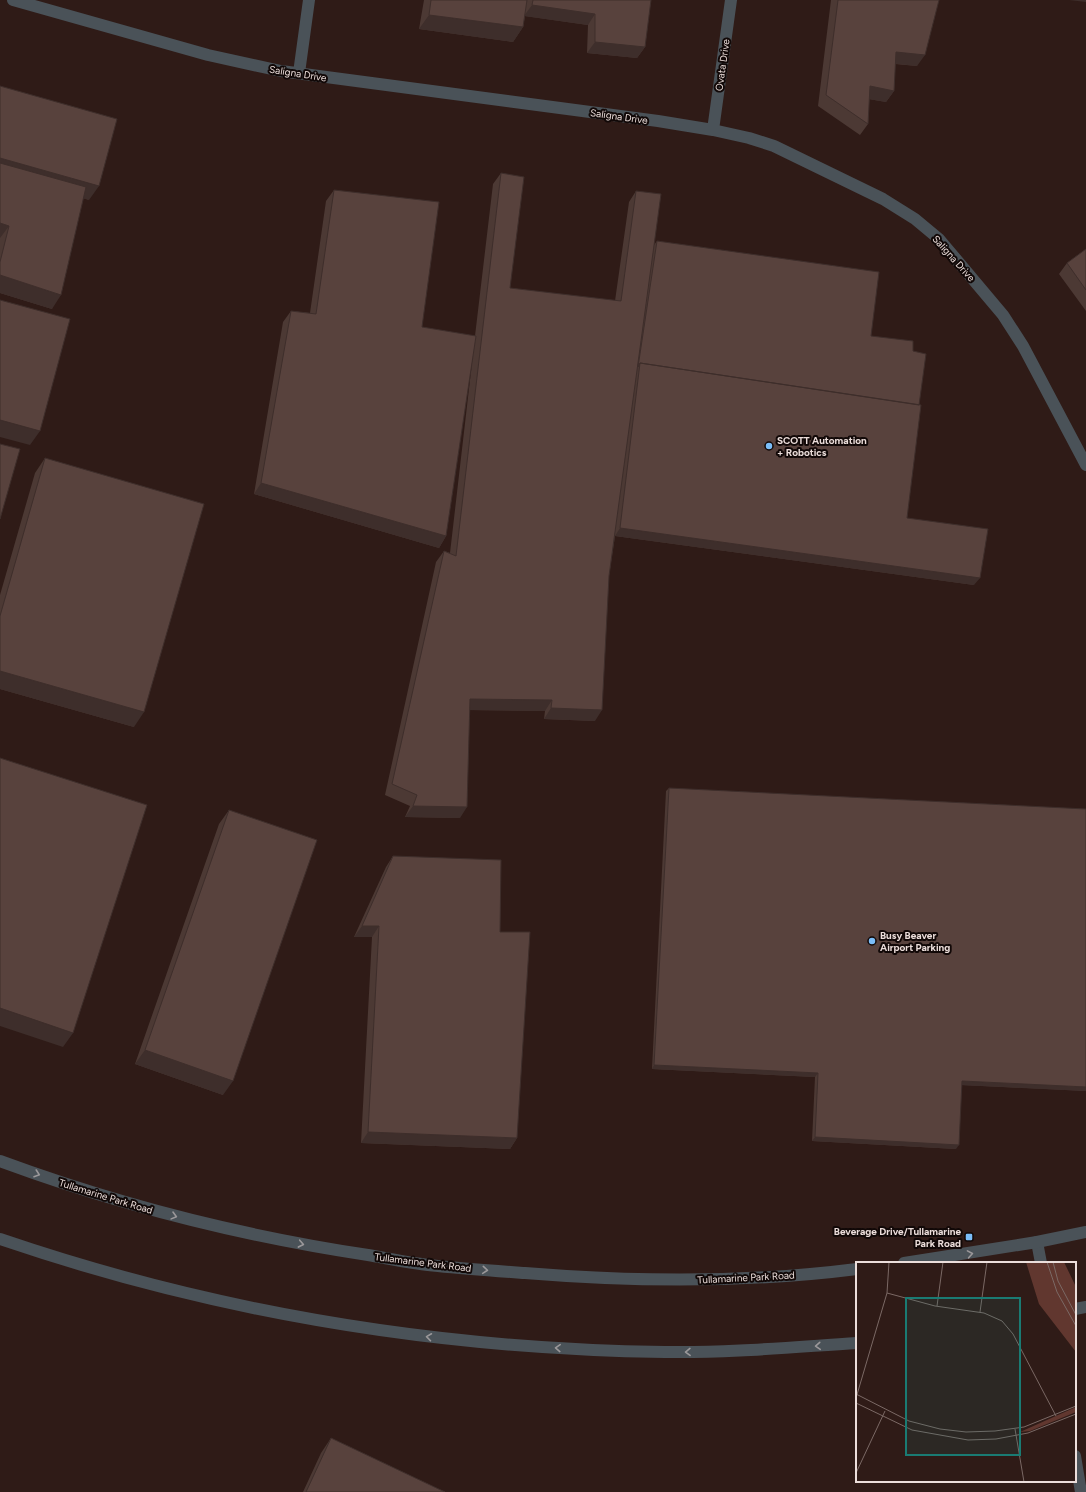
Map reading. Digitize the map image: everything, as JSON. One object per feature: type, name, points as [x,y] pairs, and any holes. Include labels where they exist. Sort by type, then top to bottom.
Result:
[{"type":"street","name":"Saligna Drive","points":[[13,0],[208,55],[299,73],[713,130],[750,138],[774,146],[883,199],[915,219],[939,238],[1007,321],[1023,346],[1086,465]]},
{"type":"street","points":[[299,73],[309,0]]},
{"type":"street","name":"Ovata Drive","points":[[713,130],[731,0]]},
{"type":"street","name":"Tullamarine Park Road","points":[[0,1161],[111,1199],[199,1222],[323,1248],[437,1266],[578,1277],[668,1280],[766,1277],[856,1269]]},
{"type":"street","points":[[910,1262],[1038,1242],[1086,1232]]},
{"type":"street","points":[[0,1239],[60,1260],[130,1280],[205,1297],[342,1324],[440,1339],[595,1350],[667,1352],[755,1350],[856,1343]]},
{"type":"street","points":[[1038,1242],[1041,1262]]},
{"type":"street","points":[[1076,1309],[1086,1307]]},
{"type":"street","points":[[1076,1462],[1081,1492]]},
{"type":"building","points":[[431,0],[527,0],[523,27],[429,15]]},
{"type":"building","points":[[533,0],[651,0],[645,47],[595,42],[595,14],[532,5]]},
{"type":"building","points":[[838,0],[939,0],[925,55],[896,52],[894,91],[870,86],[868,124],[826,95]]},
{"type":"building","points":[[0,86],[117,119],[99,186],[0,158]]},
{"type":"building","points":[[0,163],[86,187],[61,295],[0,275],[0,262],[9,226],[0,223]]},
{"type":"building","points":[[501,173],[524,177],[510,288],[621,301],[636,191],[661,194],[609,576],[602,710],[551,708],[552,700],[470,699],[467,807],[413,806],[417,795],[392,784],[444,551],[456,556]]},
{"type":"building","points":[[334,190],[439,202],[422,327],[476,336],[446,536],[261,483],[291,311],[316,314]]},
{"type":"building","points":[[657,241],[879,272],[871,336],[913,341],[913,351],[926,354],[919,405],[640,363],[638,367]]},
{"type":"building","points":[[1086,249],[1086,290],[1067,263]]},
{"type":"building","points":[[0,300],[70,319],[40,431],[0,420]]},
{"type":"building","name":"SCOTT Automation + Robotics","points":[[640,363],[921,405],[907,518],[988,529],[980,578],[620,528]]},
{"type":"building","points":[[0,444],[20,449],[0,519]]},
{"type":"building","points":[[45,458],[204,504],[144,712],[0,671],[0,616]]},
{"type":"building","points":[[0,758],[147,805],[73,1033],[0,1008]]},
{"type":"building","name":"Busy Beaver Airport Parking","points":[[669,788],[1086,809],[1086,1087],[962,1081],[959,1145],[815,1137],[818,1073],[654,1065]]},
{"type":"building","points":[[229,810],[317,840],[233,1081],[145,1050]]},
{"type":"building","points":[[393,856],[501,860],[500,932],[530,932],[517,1138],[368,1132],[379,926],[362,926]]},
{"type":"building","points":[[331,1438],[445,1492],[306,1492]]},
{"type":"place","name":"SCOTT Automation + Robotics","points":[[769,446]]},
{"type":"place","name":"Busy Beaver Airport Parking","points":[[872,941]]},
{"type":"place","name":"Beverage Drive/Tullamarine Park Road","points":[[969,1237]]}]
